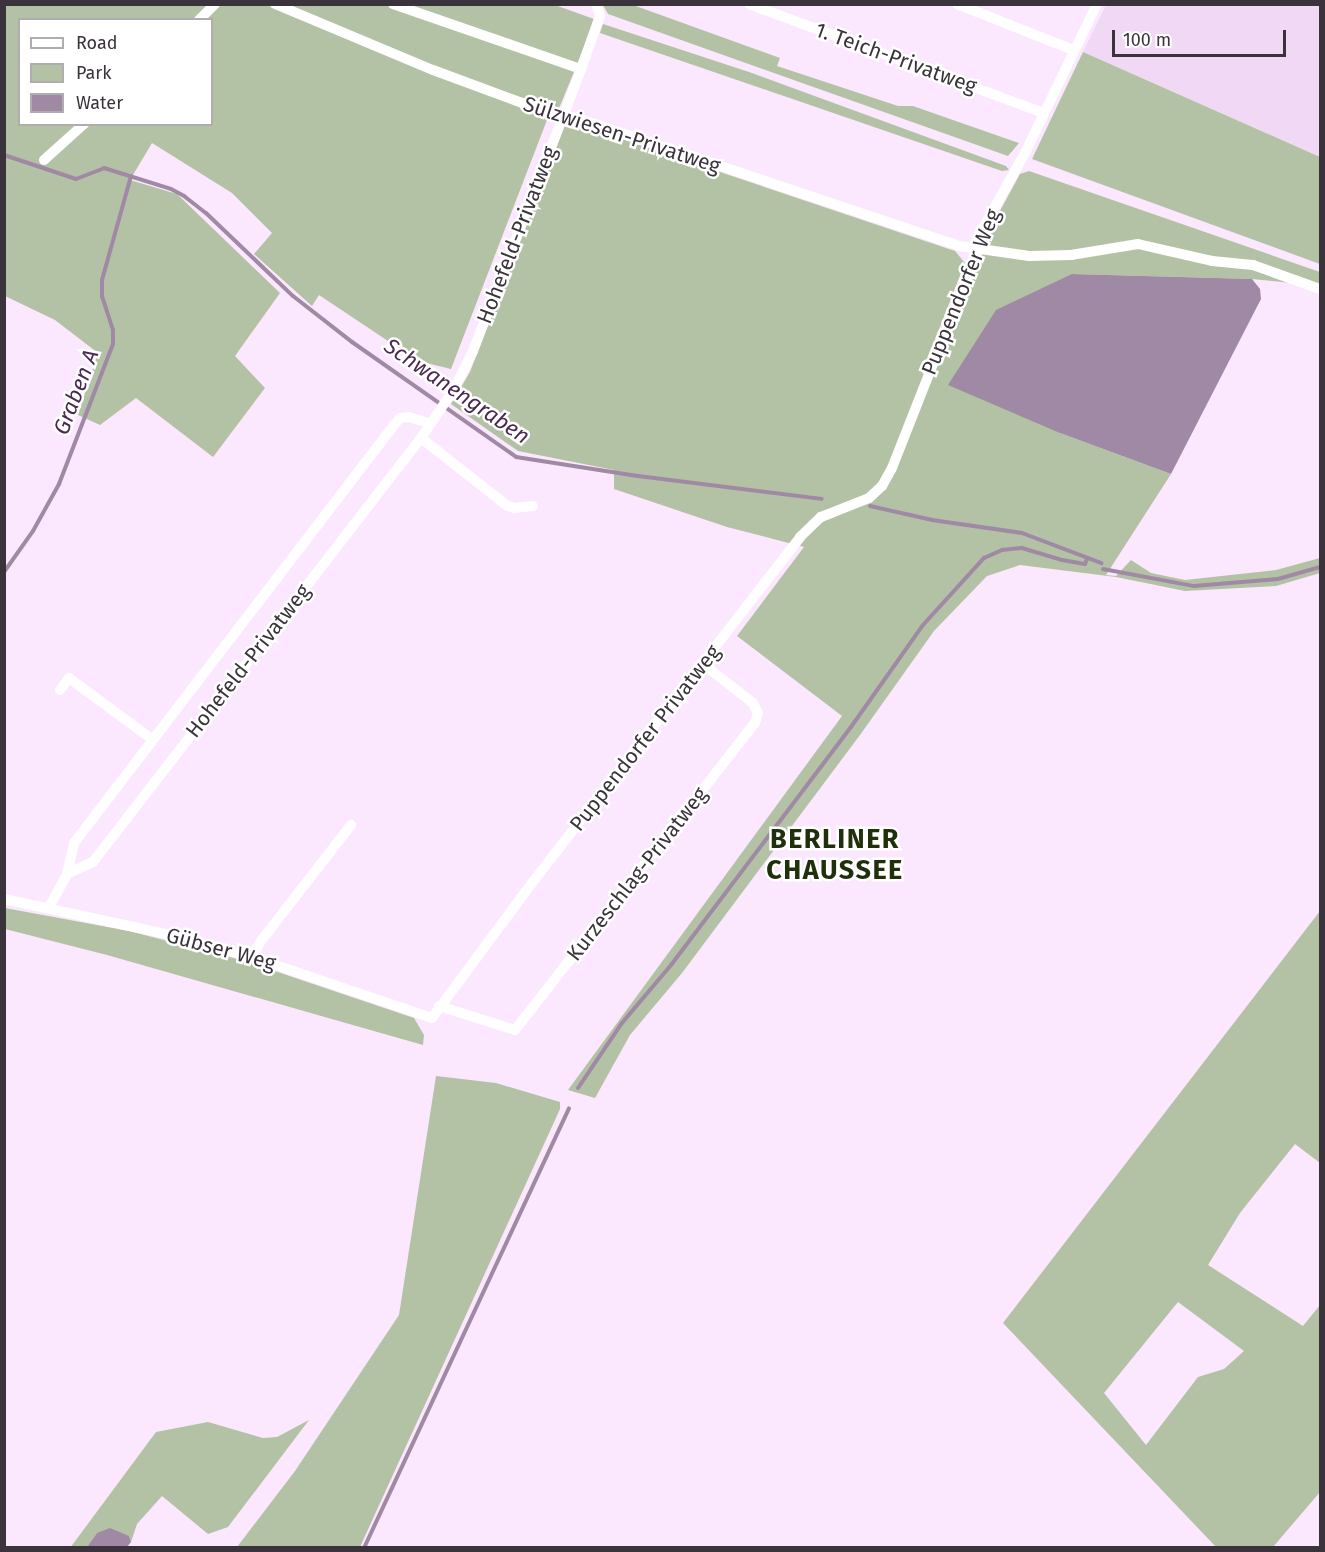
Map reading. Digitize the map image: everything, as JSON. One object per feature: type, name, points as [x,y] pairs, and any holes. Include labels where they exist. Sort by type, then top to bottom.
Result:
[{"type":"street","points":[[201,18],[215,4]]},
{"type":"street","name":"Sülzwiesen-Privatweg","points":[[275,4],[454,78],[563,117],[577,118],[949,242],[1029,256],[1071,255],[1138,244],[1212,261],[1253,265],[1320,289]]},
{"type":"street","points":[[393,4],[581,69]]},
{"type":"street","name":"Hohefeld-Privatweg","points":[[68,874],[93,862],[421,438],[448,399],[472,351],[581,69],[600,16],[596,4]]},
{"type":"street","name":"1. Teich-Privatweg","points":[[748,4],[1042,113]]},
{"type":"street","points":[[957,4],[1073,50]]},
{"type":"street","name":"Puppendorfer Weg","points":[[882,486],[892,468],[970,267],[982,230],[1024,153],[1097,4]]},
{"type":"street","points":[[44,160],[82,126]]},
{"type":"street","name":"Hohefeld-Privatweg","points":[[49,907],[68,874],[74,843],[394,425],[400,418],[433,420]]},
{"type":"street","points":[[421,438],[506,505],[514,508],[533,506]]},
{"type":"street","name":"Puppendorfer Privatweg","points":[[432,1018],[439,1005],[814,522],[827,513],[868,498],[882,486]]},
{"type":"street","name":"Kurzeschlag-Privatweg","points":[[439,1005],[515,1030],[755,723],[758,713],[753,703],[703,664]]},
{"type":"street","name":"Hohefeld-Privatweg","points":[[60,690],[69,678],[153,740]]},
{"type":"street","points":[[252,957],[261,941],[351,825]]},
{"type":"street","name":"Gübser Weg","points":[[4,899],[49,907],[252,957],[432,1018]]},
{"type":"shaded area","points":[[1106,5],[1320,5],[1320,157],[1083,52]]},
{"type":"green space","points":[[552,4],[594,19],[560,106],[547,120],[451,369],[418,361],[319,295],[312,306],[254,254],[272,233],[232,193],[152,143],[130,180],[177,194],[280,293],[235,356],[265,388],[213,457],[136,398],[100,425],[78,415],[98,353],[55,320],[5,296],[5,5]]},
{"type":"green space","points":[[603,5],[633,5],[780,58],[777,66],[898,106],[913,106],[1019,143],[1008,156],[608,14]]},
{"type":"green space","points":[[603,24],[752,73],[1006,166],[1009,170],[1002,171],[600,33]]},
{"type":"green space","points":[[1083,52],[1320,157],[1320,264],[1032,159]]},
{"type":"green space","points":[[571,122],[955,251],[965,263],[922,373],[932,378],[979,264],[989,231],[1020,174],[1029,171],[1320,272],[1320,289],[1311,285],[1252,279],[1072,274],[1060,433],[1171,474],[1106,575],[1116,576],[1131,560],[1151,573],[1185,580],[1276,570],[1320,558],[1320,573],[1276,586],[1185,591],[1116,577],[1020,565],[987,576],[934,631],[860,735],[682,973],[630,1035],[595,1098],[568,1090],[842,716],[737,636],[804,547],[727,527],[614,489],[614,470],[518,451],[451,404],[470,372],[565,124]]},
{"type":"green space","points":[[5,908],[129,931],[245,961],[414,1018],[424,1035],[423,1045],[107,955],[5,929]]},
{"type":"green space","points":[[1320,911],[1320,1163],[1295,1144],[1240,1213],[1208,1265],[1303,1326],[1320,1305],[1320,1492],[1273,1547],[1216,1547],[1003,1323]],"holes":[[[1178,1302],[1244,1351],[1224,1369],[1198,1377],[1146,1445],[1104,1393]]]},
{"type":"green space","points":[[436,1076],[496,1083],[560,1102],[560,1109],[360,1547],[237,1547],[295,1471],[399,1315]]},
{"type":"green space","points":[[309,1420],[228,1527],[208,1534],[162,1496],[137,1524],[131,1542],[129,1536],[97,1533],[87,1547],[70,1548],[156,1432],[208,1422],[263,1438],[277,1437]]},
{"type":"water","points":[[1072,274],[1252,279],[1260,289],[1261,299],[1171,474],[1060,433],[948,385],[996,310]]},
{"type":"water","points":[[110,1528],[129,1536],[131,1542],[127,1547],[87,1547],[97,1533]]},
{"type":"waterway","name":"Schwanengraben","points":[[4,155],[76,179],[104,168],[171,189],[184,196],[206,213],[293,296],[352,342],[516,457],[638,476],[822,499]]},
{"type":"waterway","name":"Graben A","points":[[4,572],[33,531],[59,484],[113,344],[113,330],[102,297],[102,280],[131,176]]},
{"type":"waterway","name":"Schwanengraben","points":[[870,506],[932,520],[1022,533],[1101,563]]},
{"type":"waterway","points":[[578,1088],[622,1023],[671,965],[851,727],[923,625],[984,558],[1002,550],[1022,548],[1085,564],[1087,559]]},
{"type":"waterway","name":"Schwanengraben","points":[[1103,569],[1194,586],[1278,579],[1320,567]]},
{"type":"waterway","points":[[364,1548],[569,1109]]},
{"type":"district","name":"BERLINER CHAUSSEE","points":[[835,854]]}]
